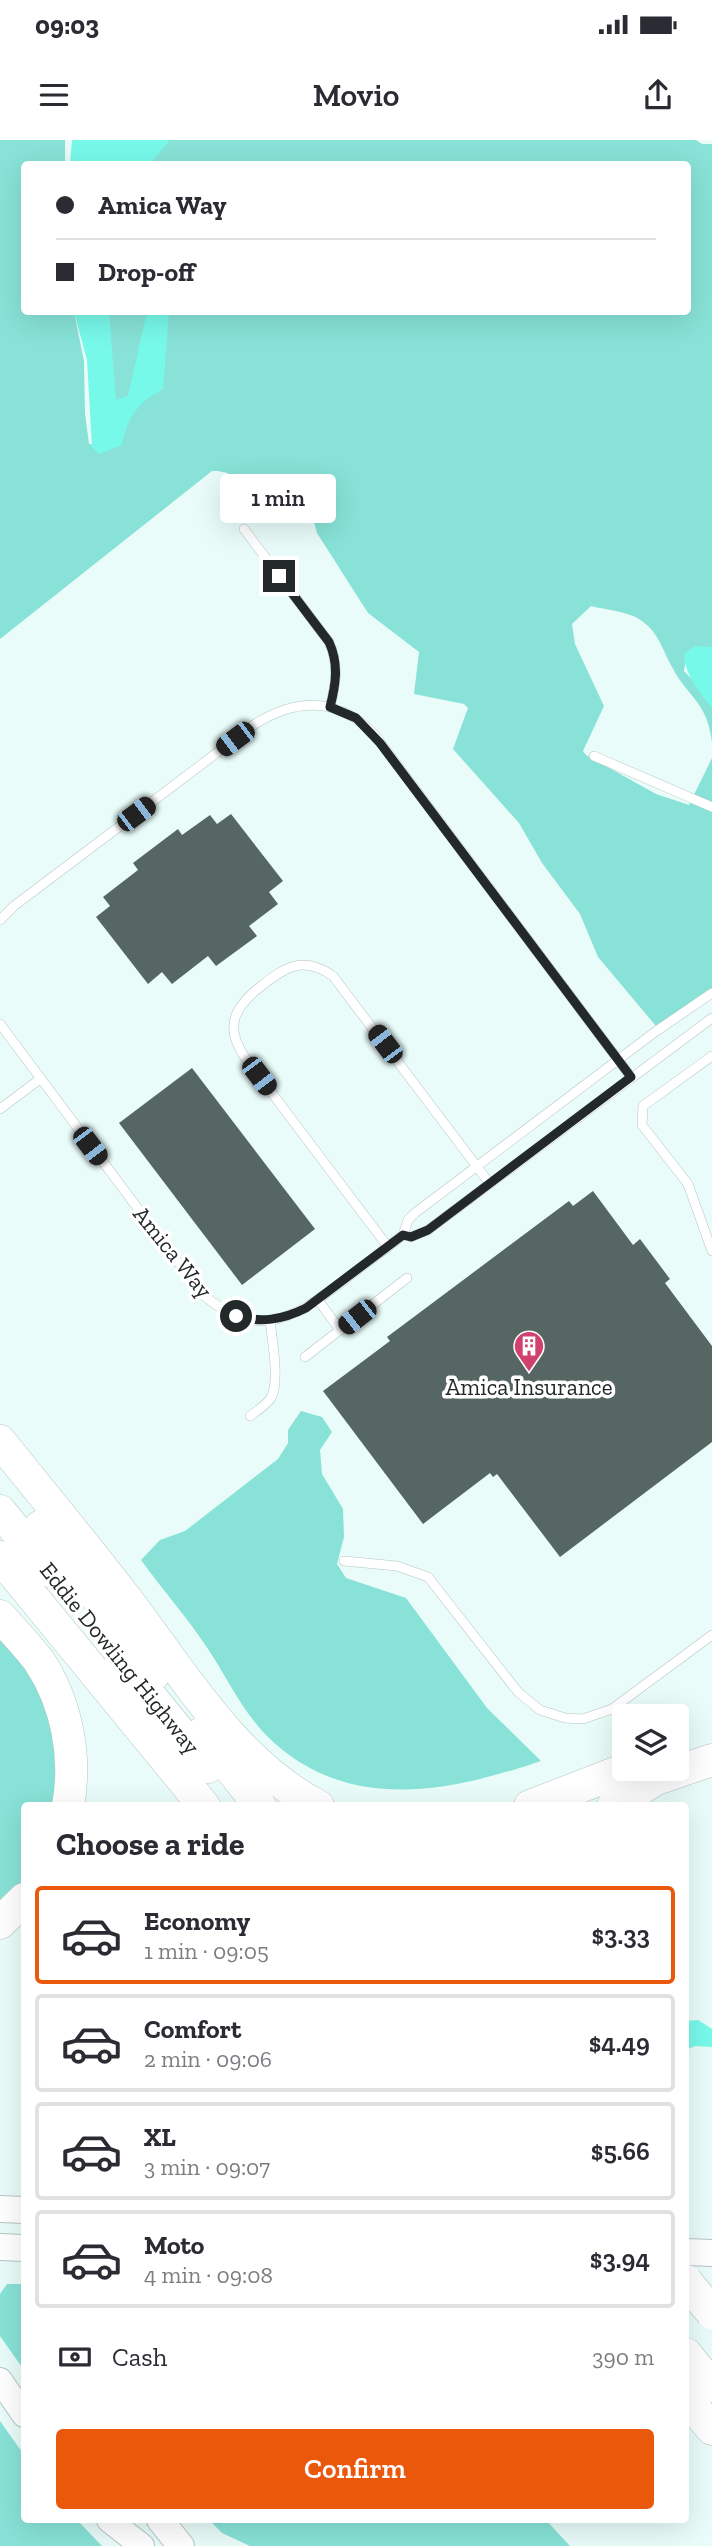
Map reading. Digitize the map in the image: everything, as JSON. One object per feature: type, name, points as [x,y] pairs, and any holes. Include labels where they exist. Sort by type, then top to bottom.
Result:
[{"type":"highway","points":[[0,1441],[233,1738],[281,1784],[311,1802]]},
{"type":"highway","points":[[0,1474],[257,1802]]},
{"type":"highway","name":"Eddie Dowling Highway","points":[[0,1511],[236,1802]]},
{"type":"highway","name":"Eddie Dowling Highway","points":[[0,1557],[201,1802]]},
{"type":"highway","points":[[0,1583],[67,1657],[133,1719]]},
{"type":"highway","points":[[0,1616],[34,1656],[57,1695],[70,1748],[69,1802]]},
{"type":"highway","points":[[689,1746],[712,1739]]},
{"type":"highway","points":[[619,1802],[656,1779],[712,1760]]},
{"type":"highway","points":[[540,1802],[612,1774]]},
{"type":"highway","points":[[0,1923],[21,1902]]},
{"type":"highway","points":[[689,2285],[712,2313]]},
{"type":"highway","points":[[689,2358],[712,2386]]},
{"type":"highway","points":[[689,2402],[712,2429]]},
{"type":"main road","points":[[0,2209],[21,2210]]},
{"type":"main road","points":[[0,2247],[21,2248]]},
{"type":"main road","points":[[689,2252],[712,2253]]},
{"type":"main road","points":[[689,2300],[712,2301]]},
{"type":"main road","points":[[162,2523],[181,2546]]},
{"type":"street","points":[[0,2380],[21,2410]]},
{"type":"street","points":[[113,2523],[142,2546]]},
{"type":"lane","points":[[244,529],[329,642],[336,663],[330,707]]},
{"type":"lane","points":[[0,920],[14,906],[255,724],[295,706],[330,707],[356,718],[373,734],[631,1077]]},
{"type":"lane","points":[[594,756],[712,807]]},
{"type":"lane","points":[[388,1247],[239,1049],[233,1032],[235,1016],[245,1000],[277,973],[295,965],[315,967],[332,976],[490,1184]]},
{"type":"lane","name":"Amica Way","points":[[0,1024],[201,1293],[236,1316],[248,1320],[270,1320],[293,1315],[318,1300],[403,1235],[404,1228],[415,1213],[712,993]]},
{"type":"lane","name":"Amica Way","points":[[403,1235],[411,1237],[428,1230],[712,1018]]},
{"type":"lane","points":[[712,1056],[643,1106],[642,1125],[688,1184],[712,1251]]},
{"type":"lane","points":[[0,1110],[40,1079]]},
{"type":"lane","points":[[304,1357],[407,1278]]},
{"type":"lane","points":[[318,1300],[340,1330]]},
{"type":"lane","points":[[250,1416],[267,1403],[273,1392],[270,1320]]},
{"type":"lane","points":[[344,1561],[397,1566],[428,1577],[517,1692],[532,1705],[556,1716],[583,1719],[612,1709],[712,1635]]},
{"type":"shaded area","points":[[0,140],[65,140],[65,161],[21,161],[21,315],[75,315],[84,361],[85,413],[89,444],[100,446],[107,315],[691,315],[691,161],[140,161],[150,140],[696,140],[702,144],[712,144],[712,654],[687,653],[684,671],[712,700],[712,742],[710,728],[701,708],[678,677],[659,640],[646,624],[628,614],[591,606],[572,624],[575,644],[604,706],[583,751],[586,755],[656,794],[689,805],[712,758],[712,997],[661,1032],[598,957],[580,914],[542,863],[519,823],[453,749],[468,708],[464,704],[414,694],[419,652],[368,613],[317,533],[311,512],[268,486],[260,488],[257,484],[229,474],[212,471],[0,639]]},
{"type":"shaded area","points":[[72,140],[170,140],[152,161],[70,161]]},
{"type":"shaded area","points":[[75,315],[109,315],[116,400],[128,396],[146,315],[169,315],[163,389],[140,405],[127,427],[122,445],[99,454],[92,447],[87,360]]},
{"type":"shaded area","points":[[695,646],[712,647],[712,708],[690,676],[685,662],[684,654]]},
{"type":"shaded area","points":[[301,1411],[322,1417],[332,1432],[320,1450],[322,1474],[343,1509],[344,1537],[337,1564],[346,1578],[406,1598],[487,1708],[541,1761],[469,1782],[433,1788],[397,1790],[362,1786],[328,1776],[296,1759],[256,1724],[198,1635],[141,1560],[160,1540],[185,1531],[278,1459],[288,1443],[288,1430]]},
{"type":"shaded area","points":[[0,1632],[51,1693],[75,1802],[21,1802],[21,1913],[0,1931]]},
{"type":"shaded area","points":[[698,2020],[712,2029],[712,2047],[695,2046],[689,2049],[689,2021]]},
{"type":"shaded area","points":[[7,2284],[21,2284],[21,2366],[0,2336],[0,2294]]},
{"type":"shaded area","points":[[0,2421],[21,2451],[21,2523],[80,2523],[102,2546],[0,2546]]},
{"type":"shaded area","points":[[212,2523],[549,2523],[570,2546],[250,2546],[222,2533]]},
{"type":"building","points":[[231,814],[283,881],[269,892],[278,904],[249,926],[257,936],[216,966],[208,956],[172,984],[162,972],[148,984],[96,917],[110,906],[103,897],[138,870],[133,863],[178,829],[182,835],[210,815],[217,824]]},
{"type":"building","points":[[192,1068],[315,1229],[242,1285],[119,1123]]},
{"type":"building","name":"Amica Insurance","points":[[593,1191],[633,1245],[640,1239],[670,1279],[665,1283],[712,1346],[712,1442],[560,1557],[497,1474],[493,1477],[490,1473],[423,1524],[323,1391],[390,1341],[387,1337],[569,1201],[573,1206]]},
{"type":"place","name":"Amica Insurance","points":[[529,1373]]},
{"type":"route","points":[[236,1316],[248,1320],[270,1320],[293,1315],[306,1308],[403,1235],[411,1237],[428,1230],[631,1077],[380,743],[356,718],[330,707],[336,675],[333,652],[329,642],[279,576]]}]
